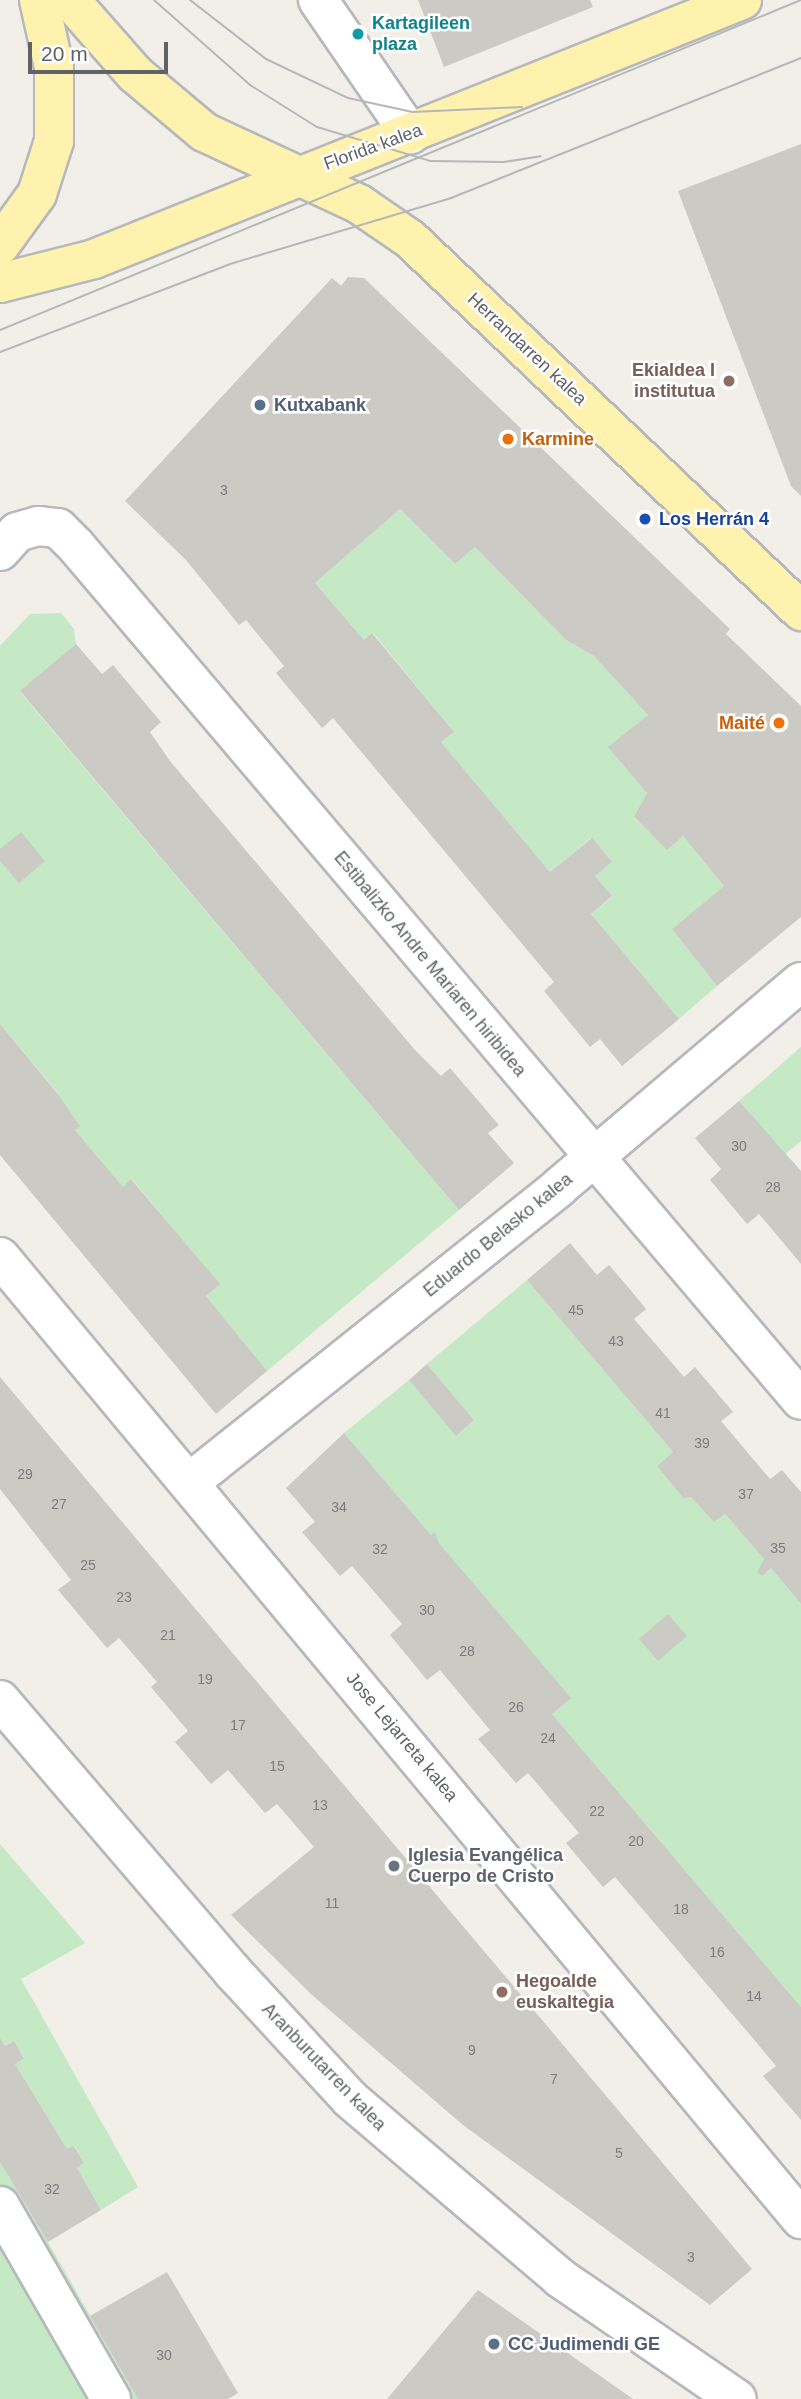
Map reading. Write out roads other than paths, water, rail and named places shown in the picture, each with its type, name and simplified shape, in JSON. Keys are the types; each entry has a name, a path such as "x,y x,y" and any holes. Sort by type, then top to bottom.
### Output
{"main road":[{"path":"0,246 31,206 54,141 54,67 39,0"},
{"name":"Herrandarren kalea","path":"70,0 135,74 204,132 293,176 359,204 415,244 801,611"},
{"name":"Florida kalea","path":"0,283 94,259 293,176 410,134 742,0"}],"street":[{"path":"318,0 410,134"},
{"name":"Estibalizko Andre Mariaren hiribidea","path":"0,551 17,532 38,526 58,528 801,1400"},
{"name":"Eduardo Belasko kalea","path":"190,1482 594,1158 801,982"},
{"name":"Jose Lejarreta kalea","path":"0,1257 801,2219"},
{"name":"Aranburutarren kalea","path":"0,1700 232,1971 350,2099 560,2278 737,2399"},
{"path":"0,2206 111,2399"}],"tram line":[{"path":"154,0 250,85 317,127 430,161 504,162 541,156"},
{"path":"190,0 266,59 348,98 413,112 522,107"},
{"path":"0,330 801,0"},
{"path":"0,352 230,264 451,198 801,58"}],"place":[{"name":"Kartagileen plaza","path":"358,34"},
{"name":"Ekialdea I institutua","path":"729,381"},
{"name":"Kutxabank","path":"260,405"},
{"name":"Karmine","path":"508,439"},
{"name":"Los Herrán 4","path":"645,519"},
{"name":"Maité","path":"779,723"},
{"name":"Iglesia Evangélica Cuerpo de Cristo","path":"394,1866"},
{"name":"Hegoalde euskaltegia","path":"502,1992"},
{"name":"CC Judimendi GE","path":"494,2344"}]}
